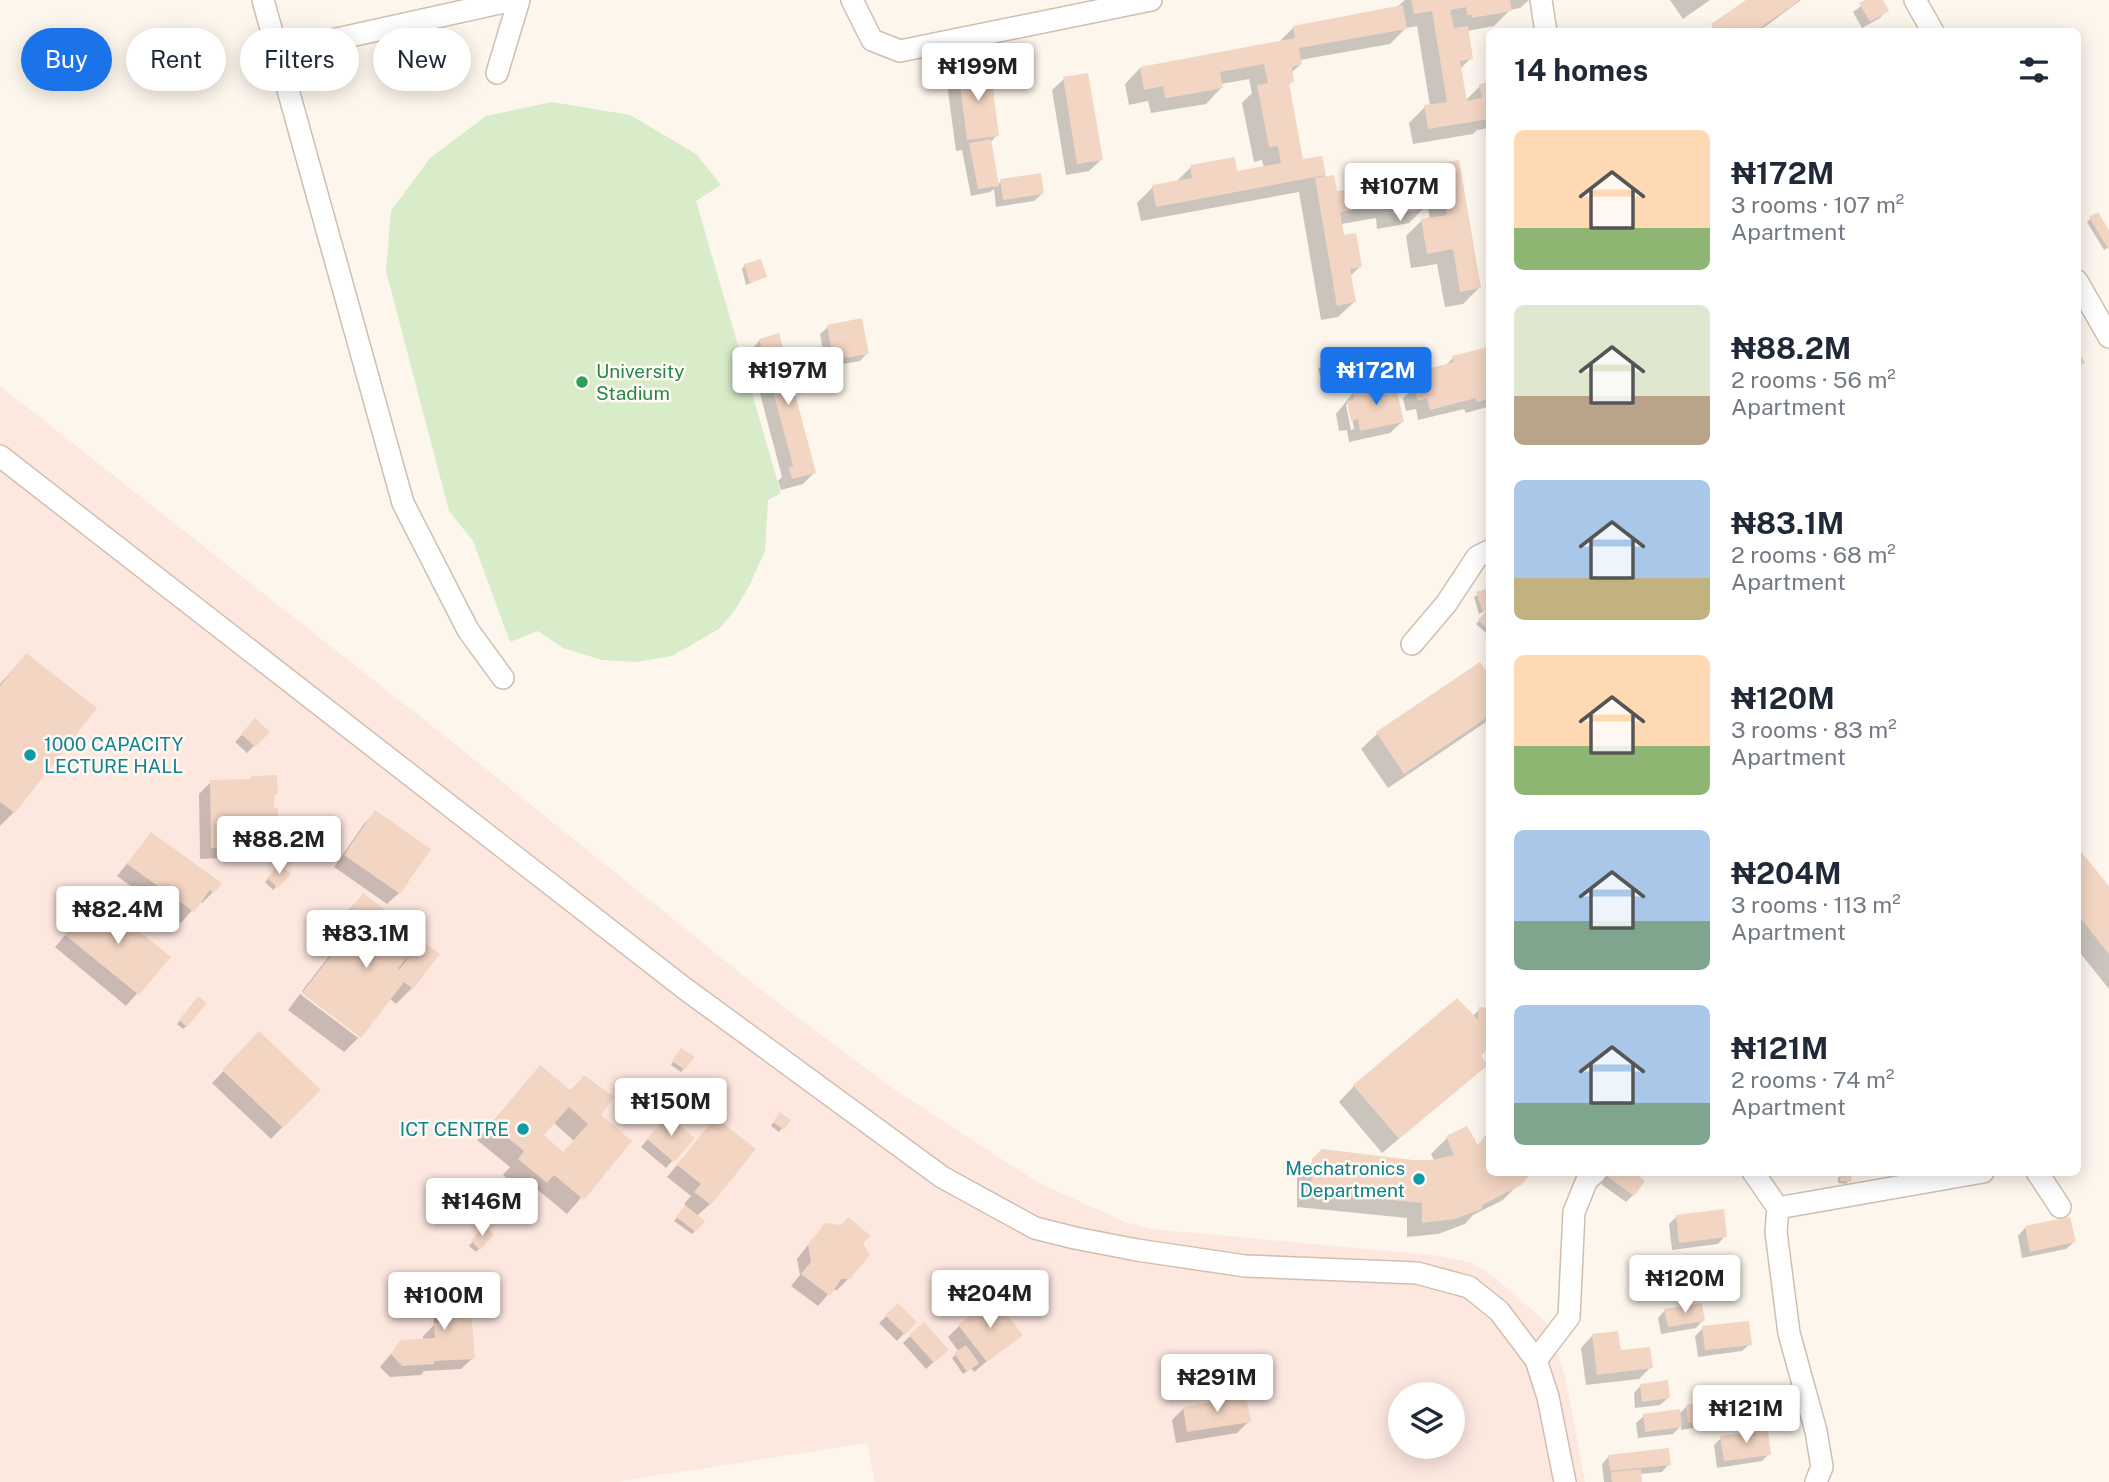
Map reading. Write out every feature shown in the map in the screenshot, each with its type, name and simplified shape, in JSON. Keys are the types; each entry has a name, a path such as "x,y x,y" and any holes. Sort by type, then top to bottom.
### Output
{"street":[{"path":"263,0 271,28"},
{"path":"359,34 513,0"},
{"path":"497,74 519,0"},
{"path":"852,0 872,40 900,51 1151,0"},
{"path":"1541,0 1545,28"},
{"path":"1914,0 1931,28"},
{"path":"289,91 403,503 468,630 503,678"},
{"path":"2081,288 2109,337"},
{"path":"0,456 684,988 942,1177 1035,1228 1137,1251 1245,1266 1417,1273 1469,1287 1499,1311 1536,1360 1548,1397 1565,1482"},
{"path":"1412,644 1446,604 1477,557 1486,552"},
{"path":"1536,1360 1569,1317 1574,1212 1587,1180 1592,1176"},
{"path":"1756,1176 1778,1208 1776,1232 1789,1333 1816,1431 1822,1467 1816,1482"},
{"path":"1778,1208 1960,1176"},
{"path":"2039,1176 2060,1207"}],"shaded area":[{"path":"0,386 456,745 774,1000 895,1090 1039,1183 1125,1222 1152,1229 1433,1255 1472,1263 1493,1276 1548,1324 1566,1380 1585,1482 875,1482 867,1443 615,1482 0,1482"}],"green space":[{"name":"University Stadium","path":"552,102 630,115 696,154 721,185 696,201 781,493 768,500 765,551 735,610 719,629 672,656 635,662 602,660 563,648 538,631 510,642 473,541 449,511 386,271 391,211 430,158 486,116"}],"building":[{"path":"1411,0 1510,0 1512,11 1472,18 1472,15 1467,15 1466,7 1450,10 1454,28 1468,26 1473,59 1460,61 1467,101 1482,98 1479,84 1486,83 1486,119 1428,129 1424,105 1447,102 1432,11 1414,14"},
{"path":"1746,0 1800,0 1760,28 1714,28 1711,24"},
{"path":"1865,0 1883,0 1889,11 1870,22 1859,3"},
{"path":"1403,5 1407,29 1299,48 1302,64 1292,67 1294,82 1289,83 1303,159 1322,156 1326,175 1156,207 1152,185 1192,178 1190,165 1235,157 1237,171 1281,163 1278,146 1269,147 1257,85 1268,83 1264,64 1220,72 1223,88 1168,98 1165,98 1163,86 1144,90 1140,67 1295,38 1293,26"},
{"path":"990,66 999,136 967,140 958,70"},
{"path":"1088,73 1103,160 1077,164 1063,77"},
{"path":"991,139 999,186 978,189 969,143"},
{"path":"1459,160 1481,288 1460,292 1453,249 1427,254 1421,219 1447,215 1443,193 1425,196 1427,208 1393,214 1391,203 1340,212 1344,235 1356,233 1362,267 1350,269 1356,302 1337,306 1315,178 1334,175 1337,191 1440,174 1438,164"},
{"path":"1041,173 1044,194 1003,200 1000,179"},
{"path":"2098,212 2109,230 2109,250 2089,217"},
{"path":"761,259 767,277 750,283 744,264"},
{"path":"862,318 869,354 833,360 827,325"},
{"path":"779,333 816,473 792,479 789,468 793,466 759,339"},
{"path":"1486,348 1486,400 1477,402 1476,398 1430,410 1427,398 1418,401 1413,385 1423,383 1420,371 1454,362 1452,356"},
{"path":"1360,351 1365,370 1330,379 1325,360"},
{"path":"1395,383 1404,422 1360,431 1358,419 1351,421 1347,401 1354,399 1352,391"},
{"path":"1486,589 1486,610 1483,612 1476,592"},
{"path":"1486,611 1486,627 1478,620"},
{"name":"1000 CAPACITY LECTURE HALL","path":"26,653 97,708 15,813 0,802 0,686"},
{"path":"1480,662 1486,671 1486,718 1404,774 1376,732"},
{"path":"255,718 270,732 255,747 241,734"},
{"path":"277,775 278,794 274,794 274,808 278,808 279,842 211,848 210,780"},
{"path":"375,810 431,849 400,894 344,855"},
{"path":"151,832 222,883 214,893 210,890 194,912 127,864"},
{"path":"2081,852 2109,886 2109,954 2081,919"},
{"path":"279,864 291,874 278,888 267,878"},
{"path":"363,893 384,909 375,921 387,930 373,949 384,957 398,938 413,949 399,970 422,941 440,954 413,989 404,982 361,1038 302,993 347,935 337,927"},
{"path":"97,897 171,957 139,995 65,935"},
{"path":"198,996 207,1003 187,1027 179,1020"},
{"path":"1457,998 1484,1026 1478,1019 1479,1007 1486,1008 1486,1051 1481,1056 1486,1067 1399,1139 1353,1085"},
{"path":"259,1031 321,1090 283,1128 222,1070"},
{"path":"681,1048 695,1057 685,1070 672,1061"},
{"name":"ICT CENTRE","path":"540,1065 571,1091 584,1075 614,1097 601,1115 632,1141 584,1200 554,1175 547,1183 518,1159 524,1151 491,1124","holes":["569,1107 588,1124 563,1152 544,1135"]},
{"path":"780,1112 791,1120 784,1130 773,1122"},
{"path":"667,1115 695,1138 674,1162 647,1139"},
{"path":"715,1117 756,1149 711,1205 694,1192 701,1184 677,1165"},
{"name":"Mechatronics Department","path":"1467,1126 1478,1145 1486,1136 1486,1176 1529,1176 1521,1185 1482,1205 1482,1209 1455,1219 1422,1223 1422,1203 1311,1192 1312,1159 1322,1149 1433,1160 1454,1155 1446,1136"},
{"path":"1607,1176 1638,1176 1645,1181 1634,1196"},
{"path":"1841,1176 1852,1176 1851,1182 1840,1181"},
{"path":"685,1205 705,1221 696,1232 676,1217"},
{"path":"1724,1209 1727,1237 1679,1243 1676,1215"},
{"path":"848,1217 871,1236 863,1243 870,1255 850,1279 841,1279 830,1296 801,1274 811,1262 808,1245 825,1223 841,1225"},
{"path":"2070,1217 2076,1242 2030,1252 2025,1226"},
{"path":"484,1226 494,1235 480,1250 471,1241"},
{"path":"1695,1262 1697,1287 1666,1290 1663,1265"},
{"path":"455,1273 469,1286 475,1359 402,1366 391,1354 400,1340 435,1338 434,1323 445,1322 444,1287"},
{"path":"994,1298 1023,1335 987,1362 958,1325"},
{"path":"898,1303 917,1322 905,1335 885,1315"},
{"path":"1702,1303 1705,1321 1668,1327 1664,1309"},
{"path":"1749,1321 1752,1345 1705,1350 1702,1326"},
{"path":"924,1322 949,1350 934,1363 909,1335"},
{"path":"1618,1331 1621,1350 1650,1347 1653,1368 1597,1375 1592,1334"},
{"path":"966,1345 979,1363 967,1372 954,1353"},
{"path":"1668,1380 1670,1398 1642,1402 1640,1384"},
{"path":"1246,1396 1251,1422 1187,1432 1183,1407"},
{"path":"1723,1399 1726,1417 1688,1423 1686,1405"},
{"path":"1680,1409 1682,1427 1645,1432 1643,1414"},
{"path":"1768,1430 1771,1455 1724,1461 1720,1436"},
{"path":"1669,1448 1671,1465 1610,1471 1608,1455"},
{"path":"1641,1469 1642,1482 1612,1482 1611,1472"}],"place":[{"name":"University Stadium","path":"582,382"},
{"name":"1000 CAPACITY LECTURE HALL","path":"30,755"},
{"name":"ICT CENTRE","path":"523,1129"},
{"name":"Mechatronics Department","path":"1419,1179"}]}
